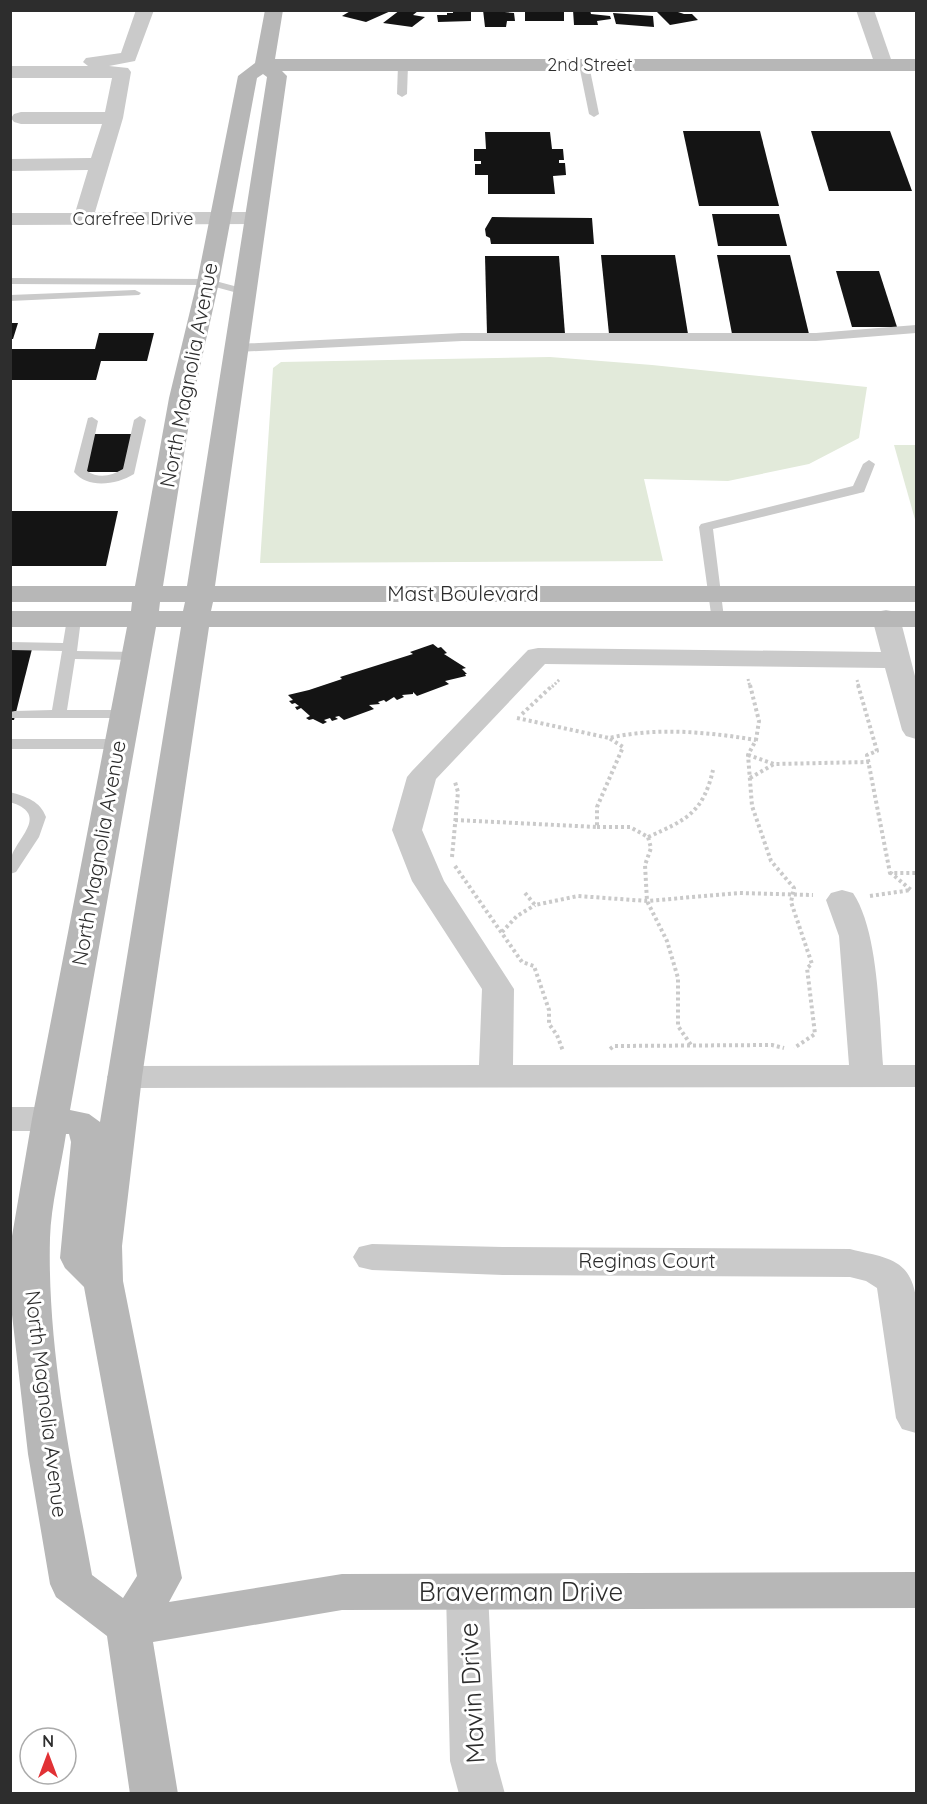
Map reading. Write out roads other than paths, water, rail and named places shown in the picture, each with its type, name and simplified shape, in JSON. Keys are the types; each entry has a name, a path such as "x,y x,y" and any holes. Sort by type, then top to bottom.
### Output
{"main road":[{"name":"North Magnolia Avenue","path":"264,65 277,76 198,606 124,1077 103,1246 103,1281 160,1578 128,1627 72,1584 49,1454 31,1306 30,1119 122,729 146,606 181,398 207,287 248,76 264,65 274,10"},
{"name":"2nd Street","path":"264,65 916,65"},
{"name":"Mast Boulevard","path":"10,594 146,606 716,607 916,618"},
{"name":"Mast Boulevard","path":"716,607 916,594"},
{"name":"Mast Boulevard","path":"10,619 74,619 146,606"},
{"path":"30,1119 76,1123 85,1127 89,1142 79,1258 103,1281"},
{"name":"Braverman Drive","path":"128,1627 342,1593 916,1590"},
{"path":"128,1627 154,1794"}],"street":[{"path":"10,62 109,62 129,57 132,54 145,10"},
{"path":"865,10 884,65"},
{"path":"10,72 122,72 113,118 83,219"},
{"path":"21,118 113,118"},
{"path":"10,165 99,164"},
{"name":"Carefree Drive","path":"10,219 256,218"},
{"path":"886,618 916,730"},
{"path":"496,1078 498,989 428,881 407,830 422,777 538,656 897,660"},
{"path":"843,900 855,936 867,1076"},
{"path":"124,1077 916,1076"},
{"name":"Reginas Court","path":"372,1257 503,1261 850,1263 905,1278"},
{"path":"905,1278 916,1418"},
{"name":"Mavin Drive","path":"467,1592 473,1761 482,1794"}],"lane":[{"path":"402,94 403,65"},
{"path":"584,65 594,114"},
{"path":"10,281 207,287 245,292"},
{"path":"10,298 207,287"},
{"path":"237,348 462,337 816,337 916,329"},
{"path":"92,420 80,472 87,477 108,479 116,478 129,471 140,420"},
{"path":"716,607 706,527 859,489 869,464"},
{"path":"59,714 74,619"},
{"path":"10,646 136,656"},
{"path":"15,715 59,714 122,729"},
{"path":"10,744 122,729"},
{"path":"10,798 26,801 37,809 39,815 33,835 10,869"}]}
